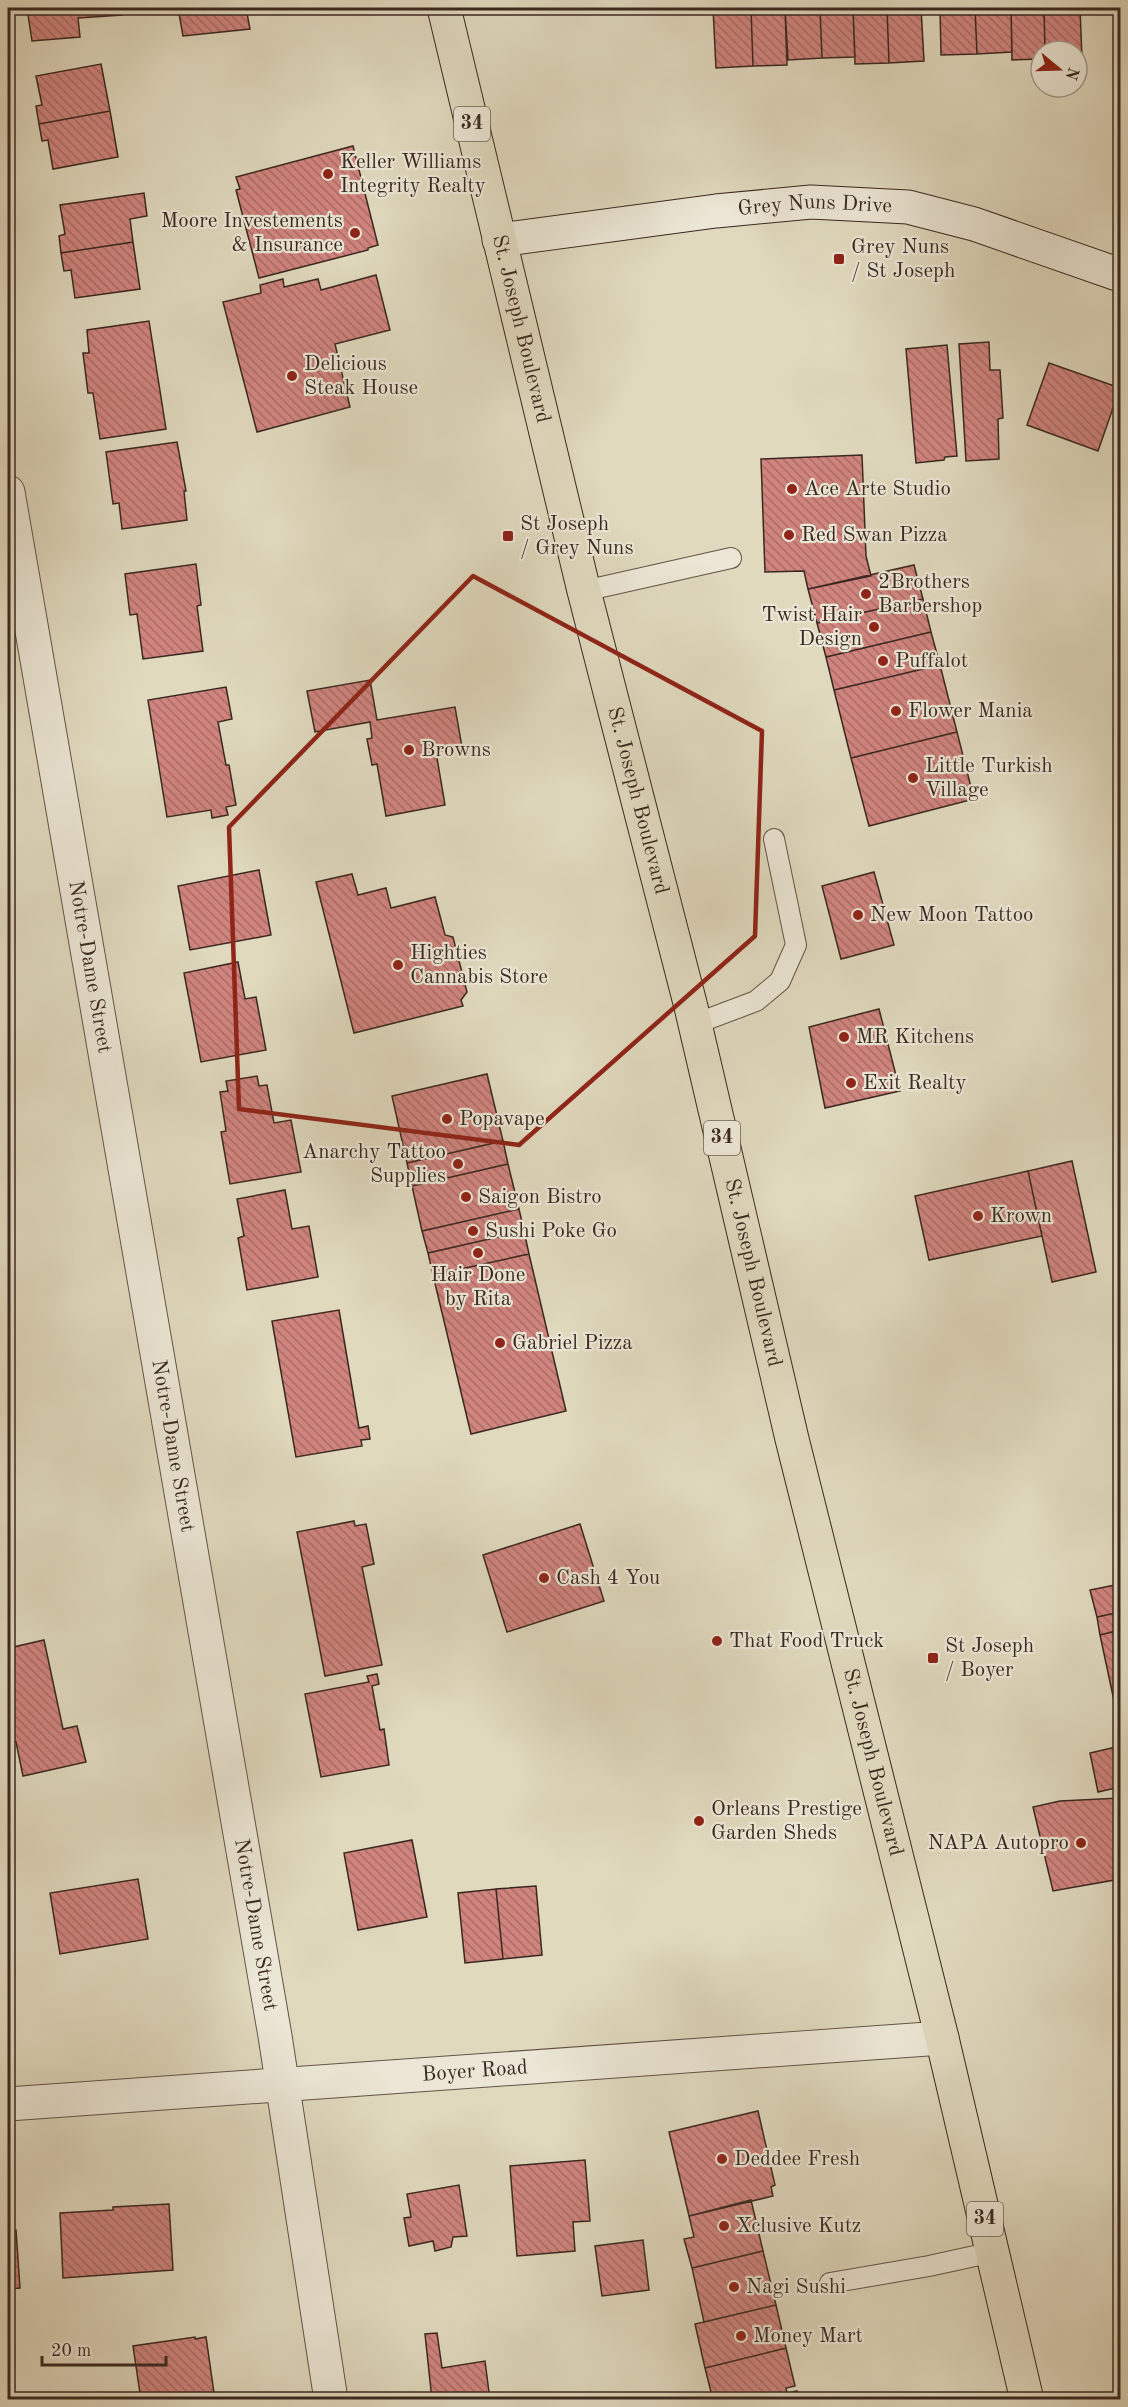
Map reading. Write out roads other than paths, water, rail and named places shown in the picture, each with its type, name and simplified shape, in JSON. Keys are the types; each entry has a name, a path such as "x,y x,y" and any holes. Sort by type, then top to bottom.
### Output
{"main road":[{"name":"St. Joseph Boulevard","path":"444,8 584,591 695,1024 794,1448 942,2038 1028,2400"}],"street":[{"name":"Grey Nuns Drive","path":"499,240 716,211 811,202 908,207 974,224 1120,274"},
{"name":"Notre-Dame Street","path":"8,492 282,2084 331,2400"},
{"name":"Boyer Road","path":"8,2104 942,2038"}],"lane":[{"path":"584,591 731,558"},
{"path":"695,1024 756,1001 780,981 796,945 774,839"},
{"path":"830,2283 993,2252"}],"place":[{"name":"Keller Williams Integrity Realty","path":"328,174"},
{"name":"Moore Investements & Insurance","path":"355,233"},
{"name":"Grey Nuns / St Joseph","path":"839,259"},
{"name":"Delicious Steak House","path":"292,376"},
{"name":"Ace Arte Studio","path":"792,489"},
{"name":"Red Swan Pizza","path":"789,535"},
{"name":"St Joseph / Grey Nuns","path":"508,536"},
{"name":"2Brothers Barbershop","path":"866,594"},
{"name":"Twist Hair Design","path":"874,627"},
{"name":"Puffalot","path":"883,661"},
{"name":"Flower Mania","path":"896,711"},
{"name":"Browns","path":"409,750"},
{"name":"Little Turkish Village","path":"913,778"},
{"name":"New Moon Tattoo","path":"858,915"},
{"name":"Highties Cannabis Store","path":"398,965"},
{"name":"MR Kitchens","path":"844,1037"},
{"name":"Exit Realty","path":"851,1083"},
{"name":"Popavape","path":"447,1119"},
{"name":"Anarchy Tattoo Supplies","path":"458,1164"},
{"name":"Saigon Bistro","path":"466,1197"},
{"name":"Krown","path":"978,1216"},
{"name":"Sushi Poke Go","path":"473,1231"},
{"name":"Hair Done by Rita","path":"478,1253"},
{"name":"Gabriel Pizza","path":"500,1343"},
{"name":"Cash 4 You","path":"544,1578"},
{"name":"That Food Truck","path":"717,1641"},
{"name":"St Joseph / Boyer","path":"933,1658"},
{"name":"Orleans Prestige Garden Sheds","path":"699,1821"},
{"name":"NAPA Autopro","path":"1081,1843"},
{"name":"Deddee Fresh","path":"722,2159"},
{"name":"Xclusive Kutz","path":"724,2226"},
{"name":"Nagi Sushi","path":"734,2287"},
{"name":"Money Mart","path":"741,2336"}]}
